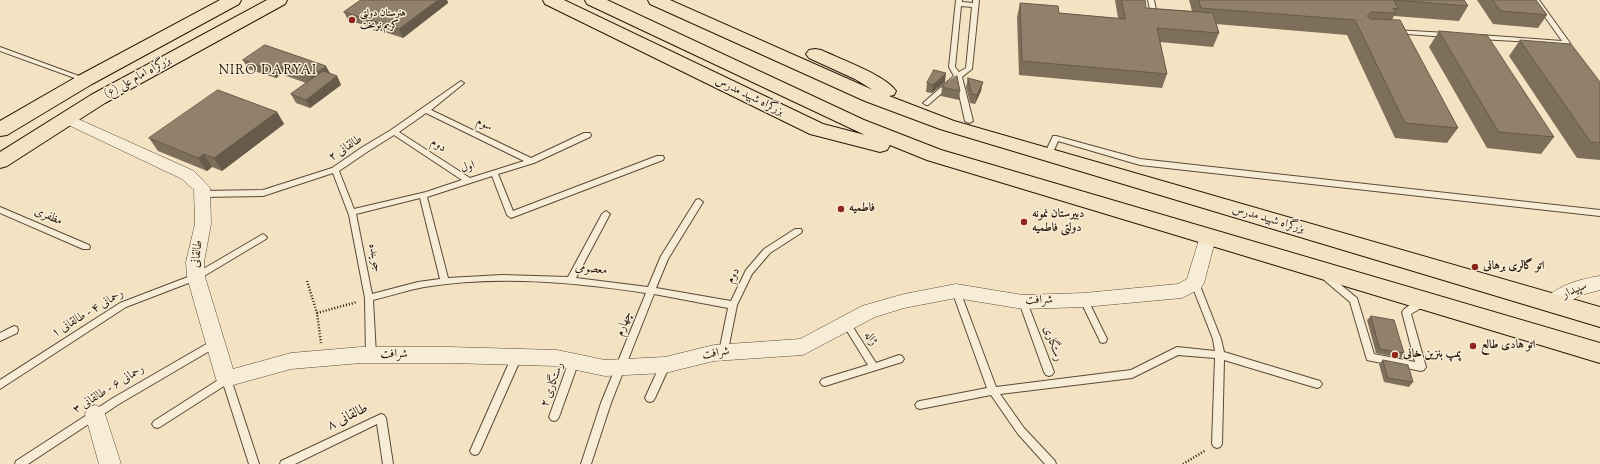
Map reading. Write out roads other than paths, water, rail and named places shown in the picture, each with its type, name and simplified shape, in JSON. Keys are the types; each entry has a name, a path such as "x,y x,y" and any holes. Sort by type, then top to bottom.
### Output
{"highway":[{"name":"بزرگراه امام علی (ع)","path":"0,130 85,80 233,0"},
{"name":"بزرگراه امام علی (ع)","path":"0,162 98,99 279,0"},
{"name":"بزرگراه شهید مدرس","path":"551,0 817,130 958,163"},
{"name":"بزرگراه شهید مدرس","path":"594,0 888,138 958,163 1600,353"},
{"name":"بزرگراه شهید مدرس","path":"656,0 862,84"},
{"name":"بزرگراه شهید مدرس","path":"692,0 936,122 1600,317"},
{"path":"862,84 926,103 1048,155"}],"street":[{"path":"68,119 188,175 202,188 202,194"},
{"name":"طالقانی","path":"202,194 203,224 195,262 196,277 226,379"},
{"path":"1195,283 1207,237"},
{"name":"شرافت","path":"226,379 290,361 371,355 517,356 557,358 605,368 665,365 714,353 803,347 869,311 904,301 956,291 1023,302 1084,300 1182,291 1195,283"},
{"name":"سپیدار","path":"1552,303 1571,291 1589,284 1600,283"},
{"path":"95,414 110,464"}],"lane":[{"path":"1151,0 1154,15"},
{"path":"1473,37 1567,43 1536,0"},
{"path":"926,103 958,76 969,69 976,2 959,2 952,67 958,76 969,121"},
{"path":"1386,32 1457,36"},
{"path":"0,49 85,80"},
{"name":"طالقانی ۲","path":"202,194 263,193 334,170 394,132 461,83"},
{"name":"سوم","path":"426,110 531,161"},
{"name":"دوم","path":"394,132 470,181"},
{"name":"اول","path":"352,212 423,195 470,181 531,161 587,135"},
{"path":"1048,155 1056,138 1140,162 1600,213"},
{"path":"494,173 511,215 660,158"},
{"name":"جوینده","path":"334,170 352,212 369,298 371,355"},
{"path":"423,195 445,282"},
{"name":"چهارم","path":"586,464 606,403 664,258 699,202"},
{"name":"مظفری","path":"0,210 86,246"},
{"path":"571,280 606,214"},
{"name":"دوم","path":"724,352 733,305 749,272 767,251 798,231"},
{"path":"196,277 263,237"},
{"path":"1309,267 1332,281 1354,300 1370,357 1421,367 1406,312 1420,305 1434,304"},
{"name":"رحمانی ۴ - طالقانی ۱","path":"0,385 123,305 196,277"},
{"name":"معصومی","path":"369,298 424,285 466,279 518,277 571,280 652,290 733,305"},
{"path":"1195,283 1217,339 1220,356 1217,444"},
{"path":"956,291 994,391 1021,431 1051,464"},
{"path":"1084,300 1103,339"},
{"name":"رستگاری","path":"1023,302 1049,372"},
{"name":"ژاله","path":"846,323 874,367"},
{"path":"0,337 14,330"},
{"name":"رحمانی ۶ - طالقانی ۳","path":"20,464 95,414 216,342"},
{"path":"920,405 994,391 1132,374 1177,351 1220,356 1317,384"},
{"path":"475,452 517,356"},
{"path":"825,382 899,359"},
{"name":"رستگاری ۲","path":"554,417 574,361"},
{"path":"650,398 665,365"},
{"path":"157,424 226,379"},
{"name":"طالقانی","path":"226,379 254,464"},
{"name":"طالقانی ۸","path":"285,464 381,418 388,464"}],"place":[{"name":"هنرستان دولتی کریم نوبخت","path":"352,20"},
{"name":"فاطمیه","path":"841,209"},
{"name":"دبیرستان نمونه دولتی فاطمیه","path":"1024,222"},
{"name":"اتو گالری برهانی","path":"1475,267"},
{"name":"اتو هادی طالع","path":"1473,346"},
{"name":"پمپ بنزین خانی","path":"1395,355"}],"district":[{"name":"NIRO DARYAI","path":"268,72"}]}
